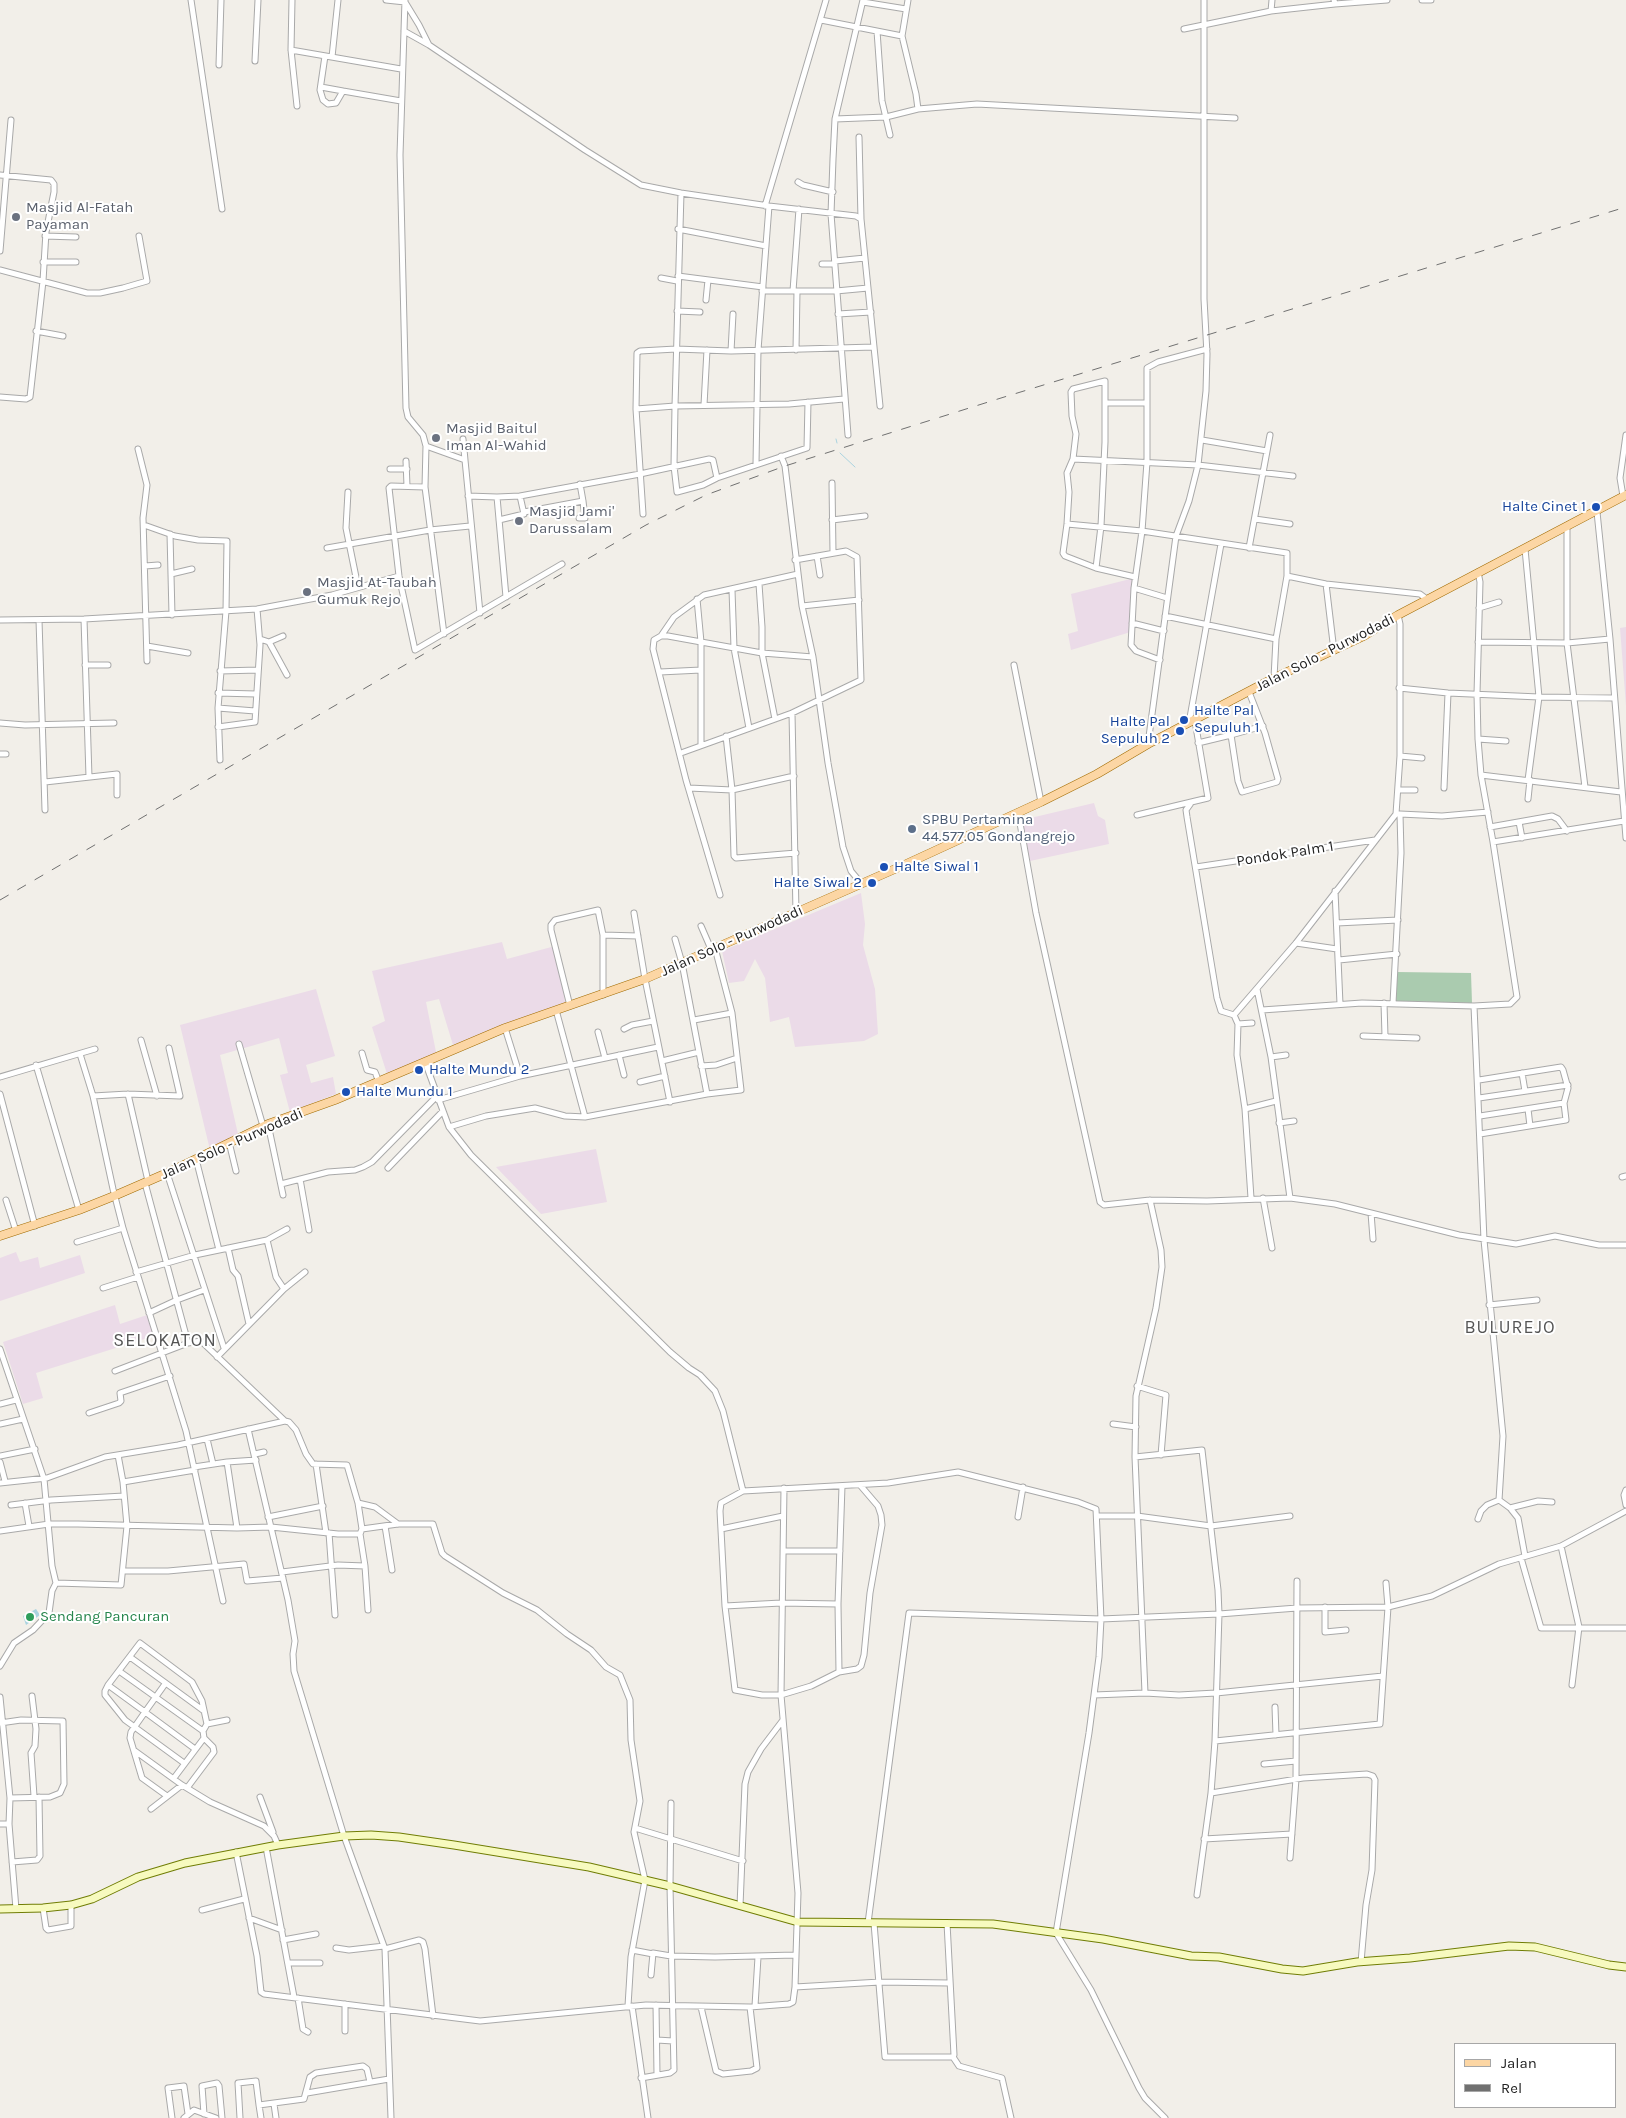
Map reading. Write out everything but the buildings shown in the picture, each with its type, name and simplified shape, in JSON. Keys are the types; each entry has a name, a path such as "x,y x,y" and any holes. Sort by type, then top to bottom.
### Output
{"main road":[{"name":"Jalan Solo - Purwodadi","path":"0,1235 35,1226 114,1196 168,1173 266,1125 335,1100 505,1028 645,979 1042,802 1274,678 1364,636 1398,615 1478,572 1625,496"}],"street":[{"path":"191,0 222,209"},
{"path":"219,65 221,0"},
{"path":"255,61 258,0"},
{"path":"292,0 291,50 297,106"},
{"path":"332,57 338,0"},
{"path":"386,0 405,1"},
{"path":"756,464 758,350 767,206 826,0"},
{"path":"908,0 902,36 918,110"},
{"path":"1148,744 1176,536 1198,465 1202,440 1207,349 1204,289 1204,0"},
{"path":"1271,11 1272,0"},
{"path":"1184,29 1271,11 1334,2 1388,0"},
{"path":"1422,0 1431,0"},
{"path":"405,1 401,101 406,408 408,417 423,435 426,446 426,490 444,634"},
{"path":"405,1 428,45"},
{"path":"848,436 831,214 835,119 863,1 906,9"},
{"path":"821,20 902,36"},
{"path":"404,31 585,150 648,188 767,206 856,216 861,219"},
{"path":"877,31 882,101 890,135"},
{"path":"291,50 401,69"},
{"path":"325,56 321,95 328,104 336,103 343,91"},
{"path":"321,87 401,101"},
{"path":"835,119 886,117 918,110 977,104 1205,118 1235,118"},
{"path":"0,251 8,176 11,120"},
{"path":"858,136 861,219 880,406"},
{"path":"0,175 51,180 53,181 54,192 45,236 30,397 26,400 0,397"},
{"path":"798,182 803,185 833,192"},
{"path":"681,193 678,229 674,466 678,492 807,448 808,402"},
{"path":"796,350 795,290 799,209"},
{"path":"678,229 766,246"},
{"path":"45,236 76,237"},
{"path":"0,270 72,290 100,293 145,282 147,281 139,236"},
{"path":"822,264 865,258"},
{"path":"43,262 76,262"},
{"path":"661,278 708,280 763,289 836,291 868,288"},
{"path":"706,300 708,280"},
{"path":"677,311 700,312"},
{"path":"838,314 871,312"},
{"path":"731,351 733,314"},
{"path":"36,330 63,336"},
{"path":"643,514 636,409 637,353 640,351 676,349 731,351 874,347"},
{"path":"1160,660 1132,648 1134,588 1142,531 1147,462 1148,366 1207,349"},
{"path":"704,405 707,350"},
{"path":"1096,568 1101,526 1105,381 1071,390 1072,416 1076,434 1073,459 1066,473 1069,492 1063,555 1096,568 1135,577"},
{"path":"636,409 844,399"},
{"path":"1105,403 1147,403"},
{"path":"1249,548 1270,435"},
{"path":"1625,496 1620,478 1626,435"},
{"path":"463,439 480,613"},
{"path":"1202,440 1267,451"},
{"path":"426,446 465,460"},
{"path":"138,449 147,485 144,525 147,661"},
{"path":"781,456 785,466 802,606 813,657 818,701 845,856 851,871 861,883"},
{"path":"468,496 520,496 711,459 717,478"},
{"path":"1073,459 1198,465 1294,476"},
{"path":"406,461 407,486"},
{"path":"390,469 406,469"},
{"path":"832,483 833,553"},
{"path":"579,518 584,518 580,484"},
{"path":"426,490 407,486 390,487 398,576 414,649 416,650 444,634 562,564"},
{"path":"348,492 346,525 348,544 358,587"},
{"path":"520,496 524,512"},
{"path":"497,497 506,597"},
{"path":"499,520 523,515 524,512 583,501"},
{"path":"1597,512 1610,640 1626,838"},
{"path":"832,520 865,516"},
{"path":"1254,519 1290,524"},
{"path":"1067,524 1142,531 1287,554 1287,576 1276,639 1274,678"},
{"path":"144,525 170,534 198,540 227,541 226,611 218,693 220,760"},
{"path":"327,548 430,530 470,526"},
{"path":"1566,527 1568,643 1585,787"},
{"path":"170,534 172,614"},
{"path":"1137,815 1206,799 1209,795 1192,722 1206,624 1221,544"},
{"path":"1525,549 1540,697 1528,800"},
{"path":"681,753 701,744 775,719 861,680 857,557 849,551 795,560"},
{"path":"818,556 820,575"},
{"path":"145,566 158,565"},
{"path":"171,574 192,569"},
{"path":"1262,1010 1340,1004 1384,1003 1474,1006 1510,1004 1517,997 1481,775 1477,694 1480,582 1478,572"},
{"path":"720,895 689,788 653,644 654,640 662,636 674,618 697,599 710,592 732,590 798,574"},
{"path":"0,620 84,619 256,609 332,595 398,576"},
{"path":"1287,576 1326,584 1420,594 1428,600"},
{"path":"759,584 762,653 775,719"},
{"path":"1326,584 1334,651"},
{"path":"1134,588 1167,598"},
{"path":"732,590 734,648 749,728"},
{"path":"697,599 701,642 701,744"},
{"path":"802,606 859,600"},
{"path":"1479,608 1500,602"},
{"path":"218,727 254,722 260,639 256,609"},
{"path":"1394,1003 1401,853 1398,814 1400,624 1398,615"},
{"path":"1165,616 1276,639"},
{"path":"84,619 89,777"},
{"path":"39,620 46,810"},
{"path":"1132,623 1164,631"},
{"path":"260,639 270,642 282,636"},
{"path":"662,636 762,653 813,657"},
{"path":"1478,642 1568,643 1610,640"},
{"path":"270,642 287,675"},
{"path":"147,646 188,653"},
{"path":"85,665 108,665"},
{"path":"1014,665 1042,802"},
{"path":"220,671 258,670"},
{"path":"660,672 701,670"},
{"path":"1399,688 1448,693 1614,698"},
{"path":"1231,735 1241,791 1245,792 1276,782 1278,779 1263,726 1249,692"},
{"path":"218,693 256,694"},
{"path":"1444,788 1448,693"},
{"path":"218,708 256,711"},
{"path":"792,712 796,913"},
{"path":"0,723 25,725 114,724"},
{"path":"1198,743 1263,726"},
{"path":"726,736 732,790 734,858 796,854"},
{"path":"1478,739 1506,741"},
{"path":"1400,756 1422,758"},
{"path":"44,782 117,774 117,795"},
{"path":"1481,775 1621,792"},
{"path":"689,788 732,790 794,776"},
{"path":"1399,790 1415,790"},
{"path":"1190,803 1186,810 1219,1009 1234,1015 1238,1024 1237,1055 1245,1109 1251,1198"},
{"path":"1018,812 1036,913 1100,1202 1104,1205 1150,1200 1207,1201 1290,1198 1335,1204 1484,1240 1516,1244 1555,1236 1600,1245 1626,1245"},
{"path":"1398,814 1442,816 1488,812"},
{"path":"1234,1015 1296,943 1375,840 1398,814"},
{"path":"1490,827 1555,817 1566,831"},
{"path":"1493,842 1624,821"},
{"path":"1519,822 1522,838"},
{"name":"Pondok Palm 1","path":"1196,867 1375,840"},
{"path":"1335,891 1340,1004"},
{"path":"570,1006 551,925 555,920 597,909 600,914 603,935 602,995"},
{"path":"634,914 670,1102"},
{"path":"1336,923 1398,920"},
{"path":"449,1127 486,1116 535,1108 565,1116 585,1117 707,1094 741,1090 732,1013 713,949 701,926"},
{"path":"603,935 638,936"},
{"path":"675,939 694,1020 707,1094"},
{"path":"1296,943 1337,950"},
{"path":"1339,960 1397,954"},
{"path":"1257,990 1271,1056 1290,1198"},
{"path":"1384,1003 1385,1036"},
{"path":"1474,1006 1474,1046 1480,1116 1484,1240 1502,1436 1499,1500"},
{"path":"556,1010 585,1117"},
{"path":"694,1020 732,1013"},
{"path":"624,1029 632,1025 653,1021"},
{"path":"1238,1024 1252,1023"},
{"path":"505,1028 520,1076"},
{"path":"598,1032 605,1058"},
{"path":"1363,1036 1417,1038"},
{"path":"141,1040 157,1096"},
{"path":"239,1044 266,1125 284,1195"},
{"path":"281,1184 328,1172 355,1170 368,1164 438,1098 570,1064 658,1047"},
{"path":"93,1096 128,1094 180,1096 168,1048"},
{"path":"0,1077 95,1049"},
{"path":"662,1061 699,1052"},
{"path":"362,1053 367,1070 375,1072 379,1082"},
{"path":"80,1054 93,1096 114,1196 170,1376 188,1443 223,1601"},
{"path":"619,1055 624,1075"},
{"path":"1271,1056 1286,1055"},
{"path":"701,1066 716,1065 737,1058"},
{"path":"425,1062 449,1127 471,1155 670,1352 700,1375 715,1391 724,1411 743,1491"},
{"path":"36,1065 79,1210"},
{"path":"1478,1080 1560,1067 1563,1069 1568,1085 1564,1103 1566,1120 1480,1134"},
{"path":"1522,1073 1525,1091"},
{"path":"640,1082 664,1076"},
{"path":"1479,1098 1568,1085"},
{"path":"0,1094 35,1226"},
{"path":"128,1094 146,1182 188,1342"},
{"path":"1245,1109 1276,1102"},
{"path":"1480,1116 1564,1103"},
{"path":"1528,1109 1530,1126"},
{"path":"388,1168 443,1111"},
{"path":"1279,1123 1294,1121"},
{"path":"229,1142 236,1171"},
{"path":"196,1159 219,1250"},
{"path":"168,1173 224,1348"},
{"path":"300,1179 309,1230"},
{"path":"1263,1198 1272,1248"},
{"path":"6,1200 16,1231"},
{"path":"1145,1693 1135,1457 1136,1386 1148,1343 1161,1276 1161,1250 1150,1200"},
{"path":"1371,1213 1373,1239"},
{"path":"77,1242 123,1228"},
{"path":"103,1288 167,1262 267,1240 287,1229"},
{"path":"267,1240 276,1277 284,1289"},
{"path":"228,1248 232,1270 238,1276 249,1324"},
{"path":"217,1357 284,1289 305,1272"},
{"path":"149,1313 176,1300 204,1290"},
{"path":"1489,1304 1537,1300"},
{"path":"115,1371 162,1354 188,1342 201,1340 285,1421 289,1422 296,1430 306,1454 313,1464 347,1464 358,1503 368,1610"},
{"path":"0,1350 44,1479 52,1566 56,1583 52,1590 49,1613 33,1630 14,1644 0,1666"},
{"path":"89,1413 119,1403 121,1401 120,1393 170,1376"},
{"path":"1136,1386 1166,1395 1161,1455"},
{"path":"0,1404 16,1400"},
{"path":"0,1424 23,1419"},
{"path":"0,1462 3,1482 44,1479 87,1462 188,1443 285,1421"},
{"path":"1113,1424 1136,1427"},
{"path":"248,1429 283,1575 295,1641 293,1654 294,1671 344,1836 384,1947 391,2118"},
{"path":"207,1439 213,1464"},
{"path":"0,1456 35,1449"},
{"path":"1135,1457 1202,1450 1219,1614 1215,1741 1211,1792 1197,1895"},
{"path":"123,1482 256,1457 264,1452"},
{"path":"56,1583 119,1586 122,1582 127,1526 123,1482 118,1455"},
{"path":"227,1462 237,1528"},
{"path":"316,1464 328,1533 335,1615"},
{"path":"860,1485 878,1506 882,1525 868,1606 863,1661 857,1669 839,1672 811,1686 781,1695 762,1695 735,1690 725,1606 721,1503 743,1491 898,1482 958,1472 1094,1507 1097,1516 1100,1619 1094,1694 1056,1933 1091,1990 1139,2088 1165,2118"},
{"path":"839,1672 838,1604 842,1486"},
{"path":"236,1852 262,1993 480,2021 630,2006 752,2006 790,2004 793,2002 795,1987 798,1886 781,1695 784,1488"},
{"path":"1018,1517 1023,1488"},
{"path":"1626,1490 1624,1495 1626,1505"},
{"path":"11,1506 46,1500 124,1496"},
{"path":"1499,1500 1510,1508 1518,1518 1523,1557 1541,1628 1626,1628"},
{"path":"1478,1520 1481,1511 1486,1505 1499,1500"},
{"path":"1510,1508 1538,1500 1552,1502"},
{"path":"25,1503 29,1526"},
{"path":"358,1503 374,1507 398,1524"},
{"path":"268,1517 323,1506"},
{"path":"953,2057 886,2057 880,2007 880,1982 871,1923 909,1613 1100,1619 1219,1614 1297,1608 1388,1607 1432,1596 1488,1568 1561,1546 1626,1511"},
{"path":"721,1529 783,1516"},
{"path":"1097,1516 1137,1516 1211,1526 1290,1516"},
{"path":"0,1531 49,1524 270,1527 328,1533 361,1532 398,1524 434,1525 442,1553 445,1556 503,1593 537,1610 566,1634 591,1650 606,1667 620,1675 630,1700 631,1740 640,1801 635,1836 645,1880 632,1950 630,2006 648,2118"},
{"path":"386,1526 392,1570"},
{"path":"1561,1546 1579,1627 1572,1685"},
{"path":"783,1551 840,1552"},
{"path":"123,1572 168,1571 216,1565 244,1564 247,1581 338,1565 365,1566"},
{"path":"1290,1858 1296,1780 1297,1581"},
{"path":"1215,1741 1380,1724 1388,1607 1386,1583"},
{"path":"725,1606 781,1603 838,1604"},
{"path":"1325,1607 1326,1632 1346,1630"},
{"path":"184,1764 134,1728 105,1695 108,1685 139,1644 142,1644 192,1682 202,1701 207,1724 203,1731 204,1738 213,1747 214,1752 187,1788"},
{"path":"130,1657 205,1711"},
{"path":"119,1670 203,1731"},
{"path":"1094,1694 1145,1693 1179,1695 1216,1693 1383,1676"},
{"path":"166,1684 134,1728 130,1738 142,1778 167,1796"},
{"path":"108,1685 195,1749"},
{"path":"12,1862 37,1860 40,1856 31,1753 35,1742 32,1696"},
{"path":"0,1697 10,1798 9,1824 16,1909"},
{"path":"1275,1707 1276,1735"},
{"path":"2,1723 21,1720 63,1721 64,1784 60,1793 56,1796 10,1798"},
{"path":"207,1724 227,1720"},
{"path":"740,1906 743,1861 743,1806 748,1772 764,1744 783,1720"},
{"path":"174,1778 204,1738"},
{"path":"135,1751 182,1785 210,1802 264,1826 274,1836"},
{"path":"1264,1764 1296,1761"},
{"path":"1211,1792 1296,1780 1370,1774 1375,1780 1372,1870 1366,1905 1361,1962"},
{"path":"150,1809 182,1785"},
{"path":"260,1797 278,1845"},
{"path":"641,2078 673,2071 670,1886 671,1803"},
{"path":"0,1824 9,1824"},
{"path":"635,1828 743,1861"},
{"path":"1204,1839 1292,1834"},
{"path":"0,1909 43,1908 84,1902 145,1875 185,1863 236,1852 344,1836 400,1836 589,1867 670,1886 798,1922 994,1924 1103,1939 1191,1956 1219,1957 1293,1971 1314,1971 1361,1962 1410,1958 1497,1946 1535,1947 1609,1965 1626,1967"},
{"path":"266,1847 288,1963 303,2029 308,2032"},
{"path":"202,1910 244,1899"},
{"path":"43,1908 46,1928 48,1930 72,1925 71,1905"},
{"path":"249,1918 282,1930"},
{"path":"947,1923 953,2057 959,2066 1002,2078 1011,2118"},
{"path":"283,1940 316,1934"},
{"path":"336,1948 349,1950 384,1947 419,1940 423,1942 433,2016"},
{"path":"632,1950 671,1956 758,1957 795,1955"},
{"path":"651,1974 653,1954"},
{"path":"700,2006 716,2071 723,2074 750,2071 757,2068 752,2006 758,1957"},
{"path":"288,1963 320,1963"},
{"path":"795,1987 880,1982 949,1982"},
{"path":"345,2004 345,2032"},
{"path":"656,2005 657,2075"},
{"path":"656,2040 673,2041"},
{"path":"259,2105 301,2101 306,2097 310,2077 316,2073 363,2066 367,2070 370,2082"},
{"path":"307,2093 389,2079"},
{"path":"240,2118 238,2083 256,2081 261,2118"},
{"path":"204,2114 202,2086 217,2083 219,2086 222,2118"},
{"path":"172,2118 168,2088 184,2086 186,2116"},
{"path":"274,2104 276,2118"},
{"path":"186,2116 194,2110 216,2118"}],"shaded area":[{"path":"1138,577 1134,631 1071,650 1068,634 1078,631 1071,594"},
{"path":"1626,627 1626,706 1620,628"},
{"path":"1094,803 1098,816 1105,820 1109,844 1030,861 1022,820"},
{"path":"861,893 865,924 863,945 875,989 878,1034 864,1041 795,1047 789,1017 770,1022 765,978 755,959 744,981 729,983 722,951"},
{"path":"502,942 507,959 555,946 566,1007 453,1045 439,999 426,1002 437,1057 388,1077 372,1027 385,1021 372,971"},
{"path":"316,989 335,1056 306,1065 311,1083 333,1077 336,1094 290,1112 280,1075 288,1073 279,1038 220,1055 238,1134 210,1150 180,1025"},
{"path":"596,1149 607,1202 541,1214 496,1167"},
{"path":"16,1252 20,1262 38,1257 40,1268 80,1255 85,1273 0,1301 0,1258"},
{"path":"115,1305 120,1324 147,1315 154,1336 36,1373 43,1398 23,1404 3,1342"}],"green space":[{"path":"1397,972 1471,973 1472,1003 1396,1001"}],"water":[{"name":"Sendang Pancuran","path":"36,1609 40,1615 26,1625 23,1616"}],"waterway":[{"path":"836,439 837,443"},
{"path":"840,453 855,467"}],"railway":[{"path":"0,900 646,525 706,495 785,466 1001,398 1626,207"}],"place":[{"name":"Masjid Al-Fatah Payaman","path":"16,217"},
{"name":"Masjid Baitul Iman Al-Wahid","path":"436,438"},
{"name":"Halte Cinet 1","path":"1596,507"},
{"name":"Masjid Jami' Darussalam","path":"519,521"},
{"name":"Masjid At-Taubah Gumuk Rejo","path":"307,592"},
{"name":"Halte Pal Sepuluh 1","path":"1184,720"},
{"name":"Halte Pal Sepuluh 2","path":"1180,731"},
{"name":"SPBU Pertamina 44.577.05 Gondangrejo","path":"912,829"},
{"name":"Halte Siwal 1","path":"884,867"},
{"name":"Halte Siwal 2","path":"872,883"},
{"name":"Halte Mundu 2","path":"419,1070"},
{"name":"Halte Mundu 1","path":"346,1092"},
{"name":"Sendang Pancuran","path":"30,1617"}],"district":[{"name":"BULUREJO","path":"1510,1328"},
{"name":"SELOKATON","path":"165,1341"}]}
